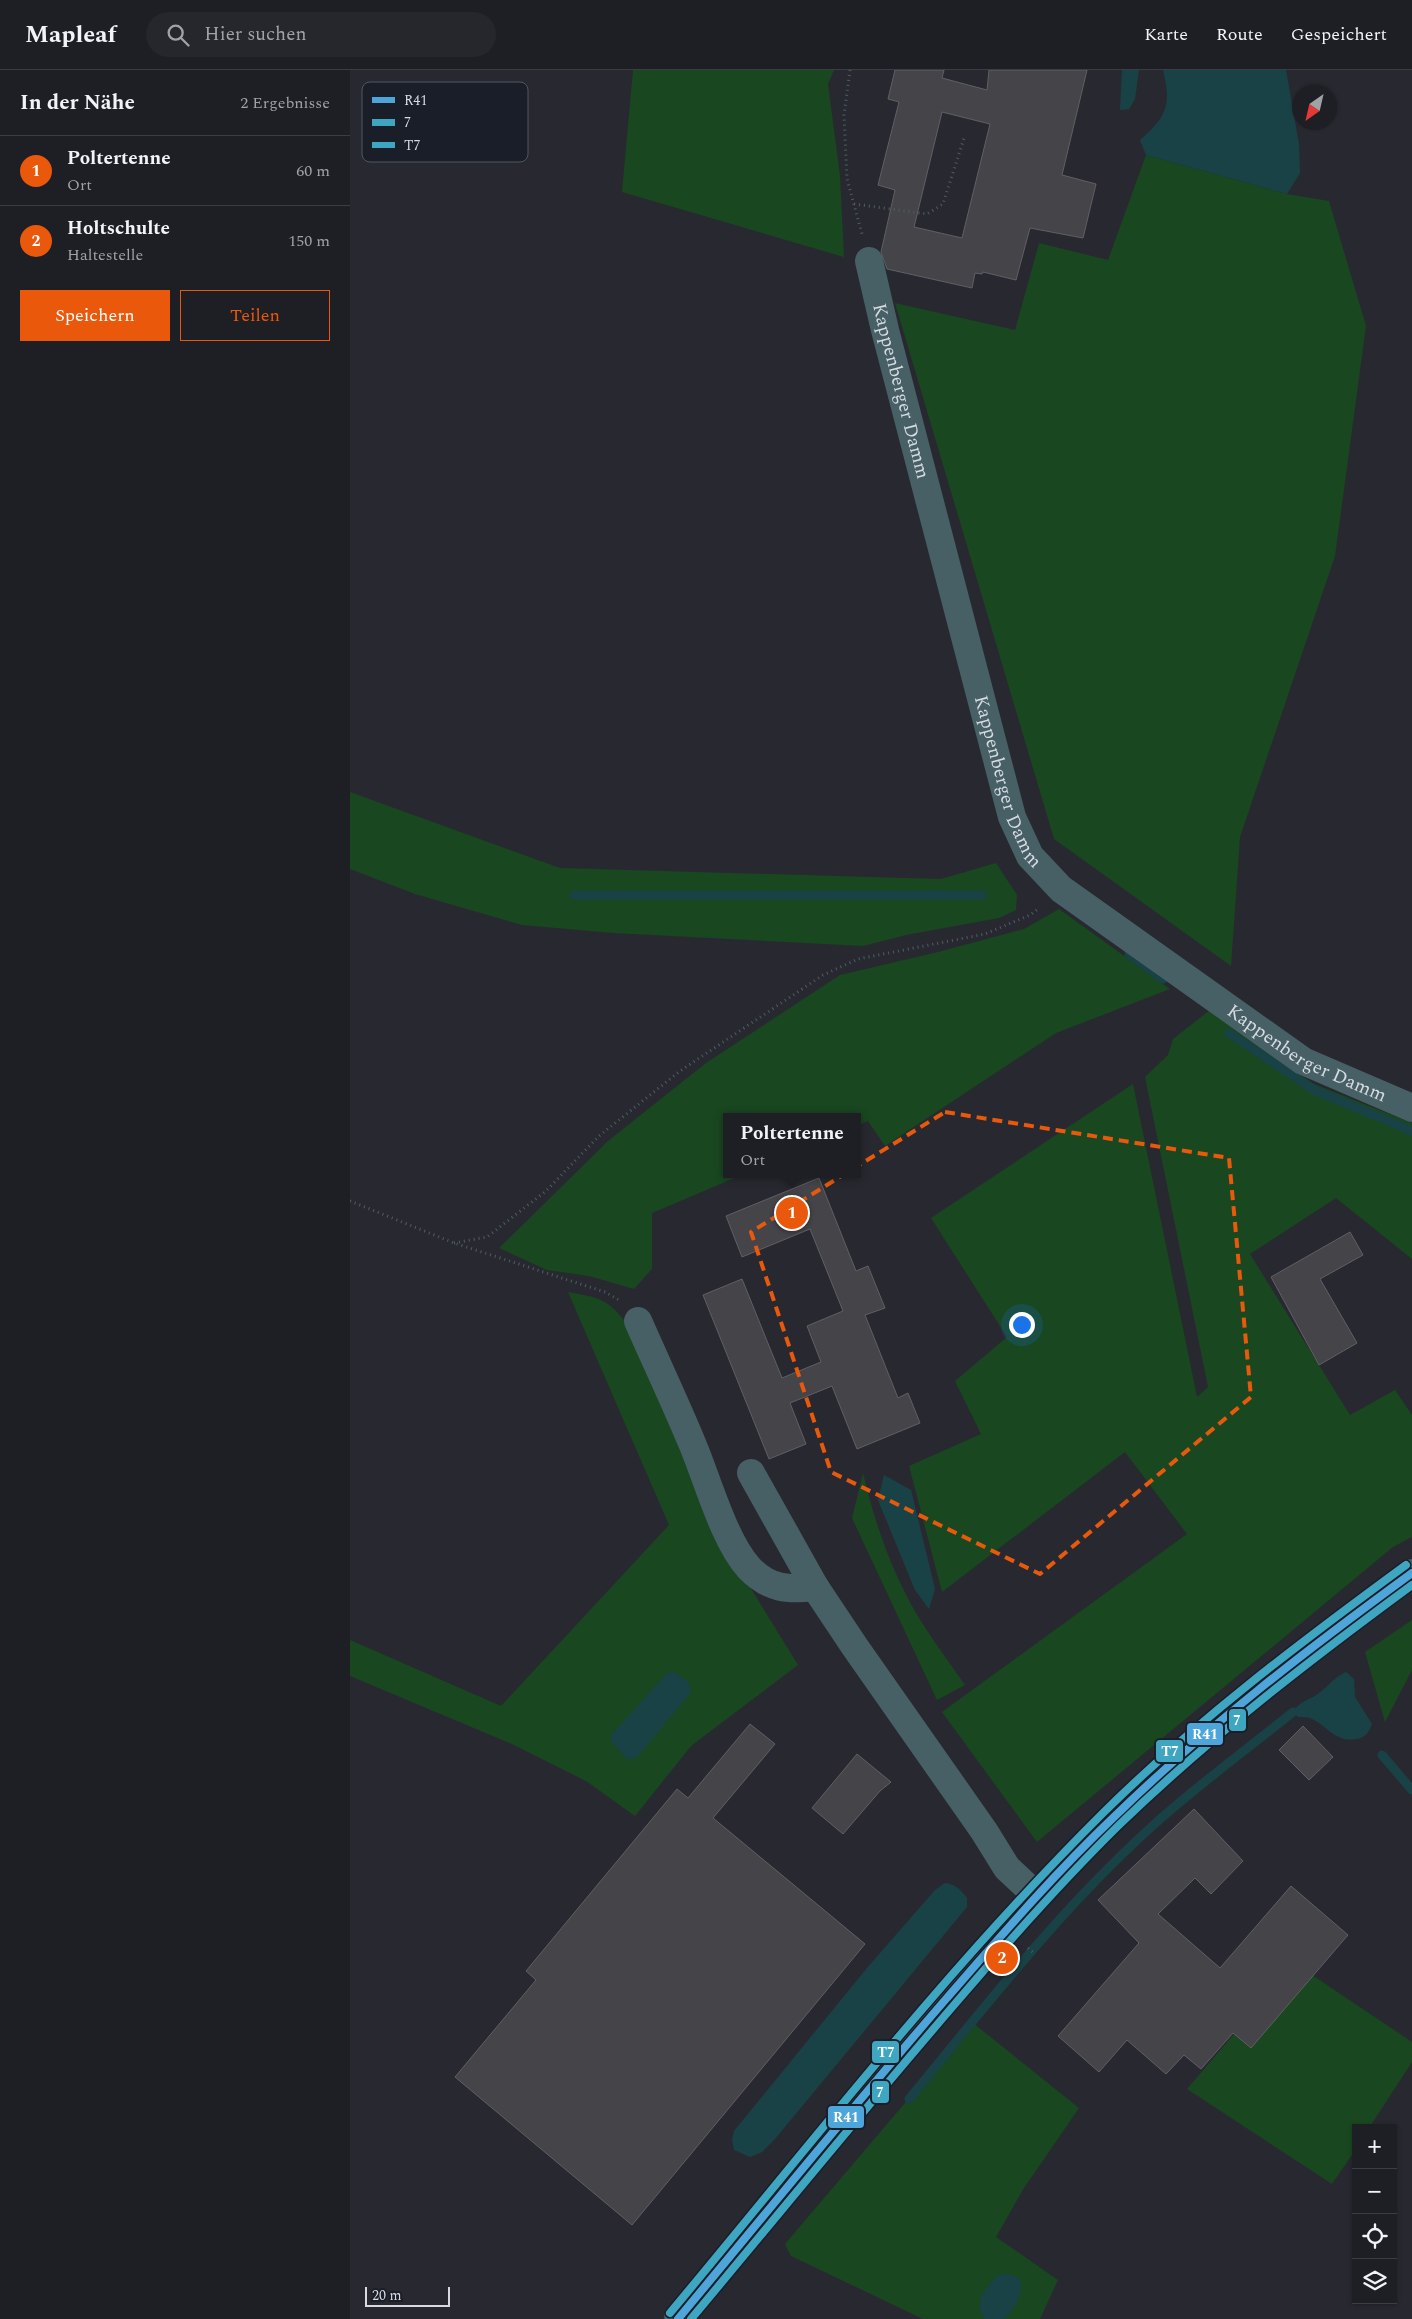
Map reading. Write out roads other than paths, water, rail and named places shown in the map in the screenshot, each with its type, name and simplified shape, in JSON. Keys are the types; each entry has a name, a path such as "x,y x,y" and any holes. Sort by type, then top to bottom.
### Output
{"main road":[{"path":"678,2319 954,1990 1088,1843 1216,1724 1342,1623 1412,1573"}],"street":[{"name":"Kappenberger Damm","path":"869,261 885,330 1012,817 1030,856 1061,889 1303,1061 1412,1108"},
{"path":"638,1321 692,1443 735,1550 750,1569 768,1583 790,1590 815,1587"},
{"path":"751,1473 815,1587 984,1831 1007,1868 1038,1897"}],"water":[{"path":"1122,70 1139,70 1135,99 1129,109 1120,110"},
{"path":"1163,70 1286,70 1292,104 1292,130 1297,130 1299,144 1300,173 1287,194 1146,155 1140,140 1156,124 1165,110 1167,102"},
{"path":"884,1475 911,1490 935,1589 929,1609 915,1590 878,1500"},
{"path":"674,1672 688,1682 691,1692 637,1757 628,1760 610,1740 613,1733 667,1673"},
{"path":"1346,1672 1354,1679 1355,1697 1372,1724 1370,1730 1362,1737 1349,1740 1337,1736 1316,1721 1298,1717 1293,1712 1298,1705 1319,1693"},
{"path":"945,1883 955,1886 962,1892 967,1898 967,1907 775,2139 762,2152 750,2157 734,2150 732,2140 734,2131 867,1968 935,1890"},
{"path":"1009,2274 1020,2279 1020,2296 1015,2306 1004,2319 984,2319 980,2306 982,2295 998,2275"}],"waterway":[{"path":"574,895 982,895"},
{"path":"1129,954 1163,979"},
{"path":"1229,1033 1314,1090 1412,1131"},
{"path":"909,2099 1023,1961 1114,1862 1182,1800 1293,1712"},
{"path":"1382,1755 1412,1790"}],"place":[{"name":"Poltertenne","path":"792,1213"},
{"name":"Holtschulte","path":"1002,1958"}]}
